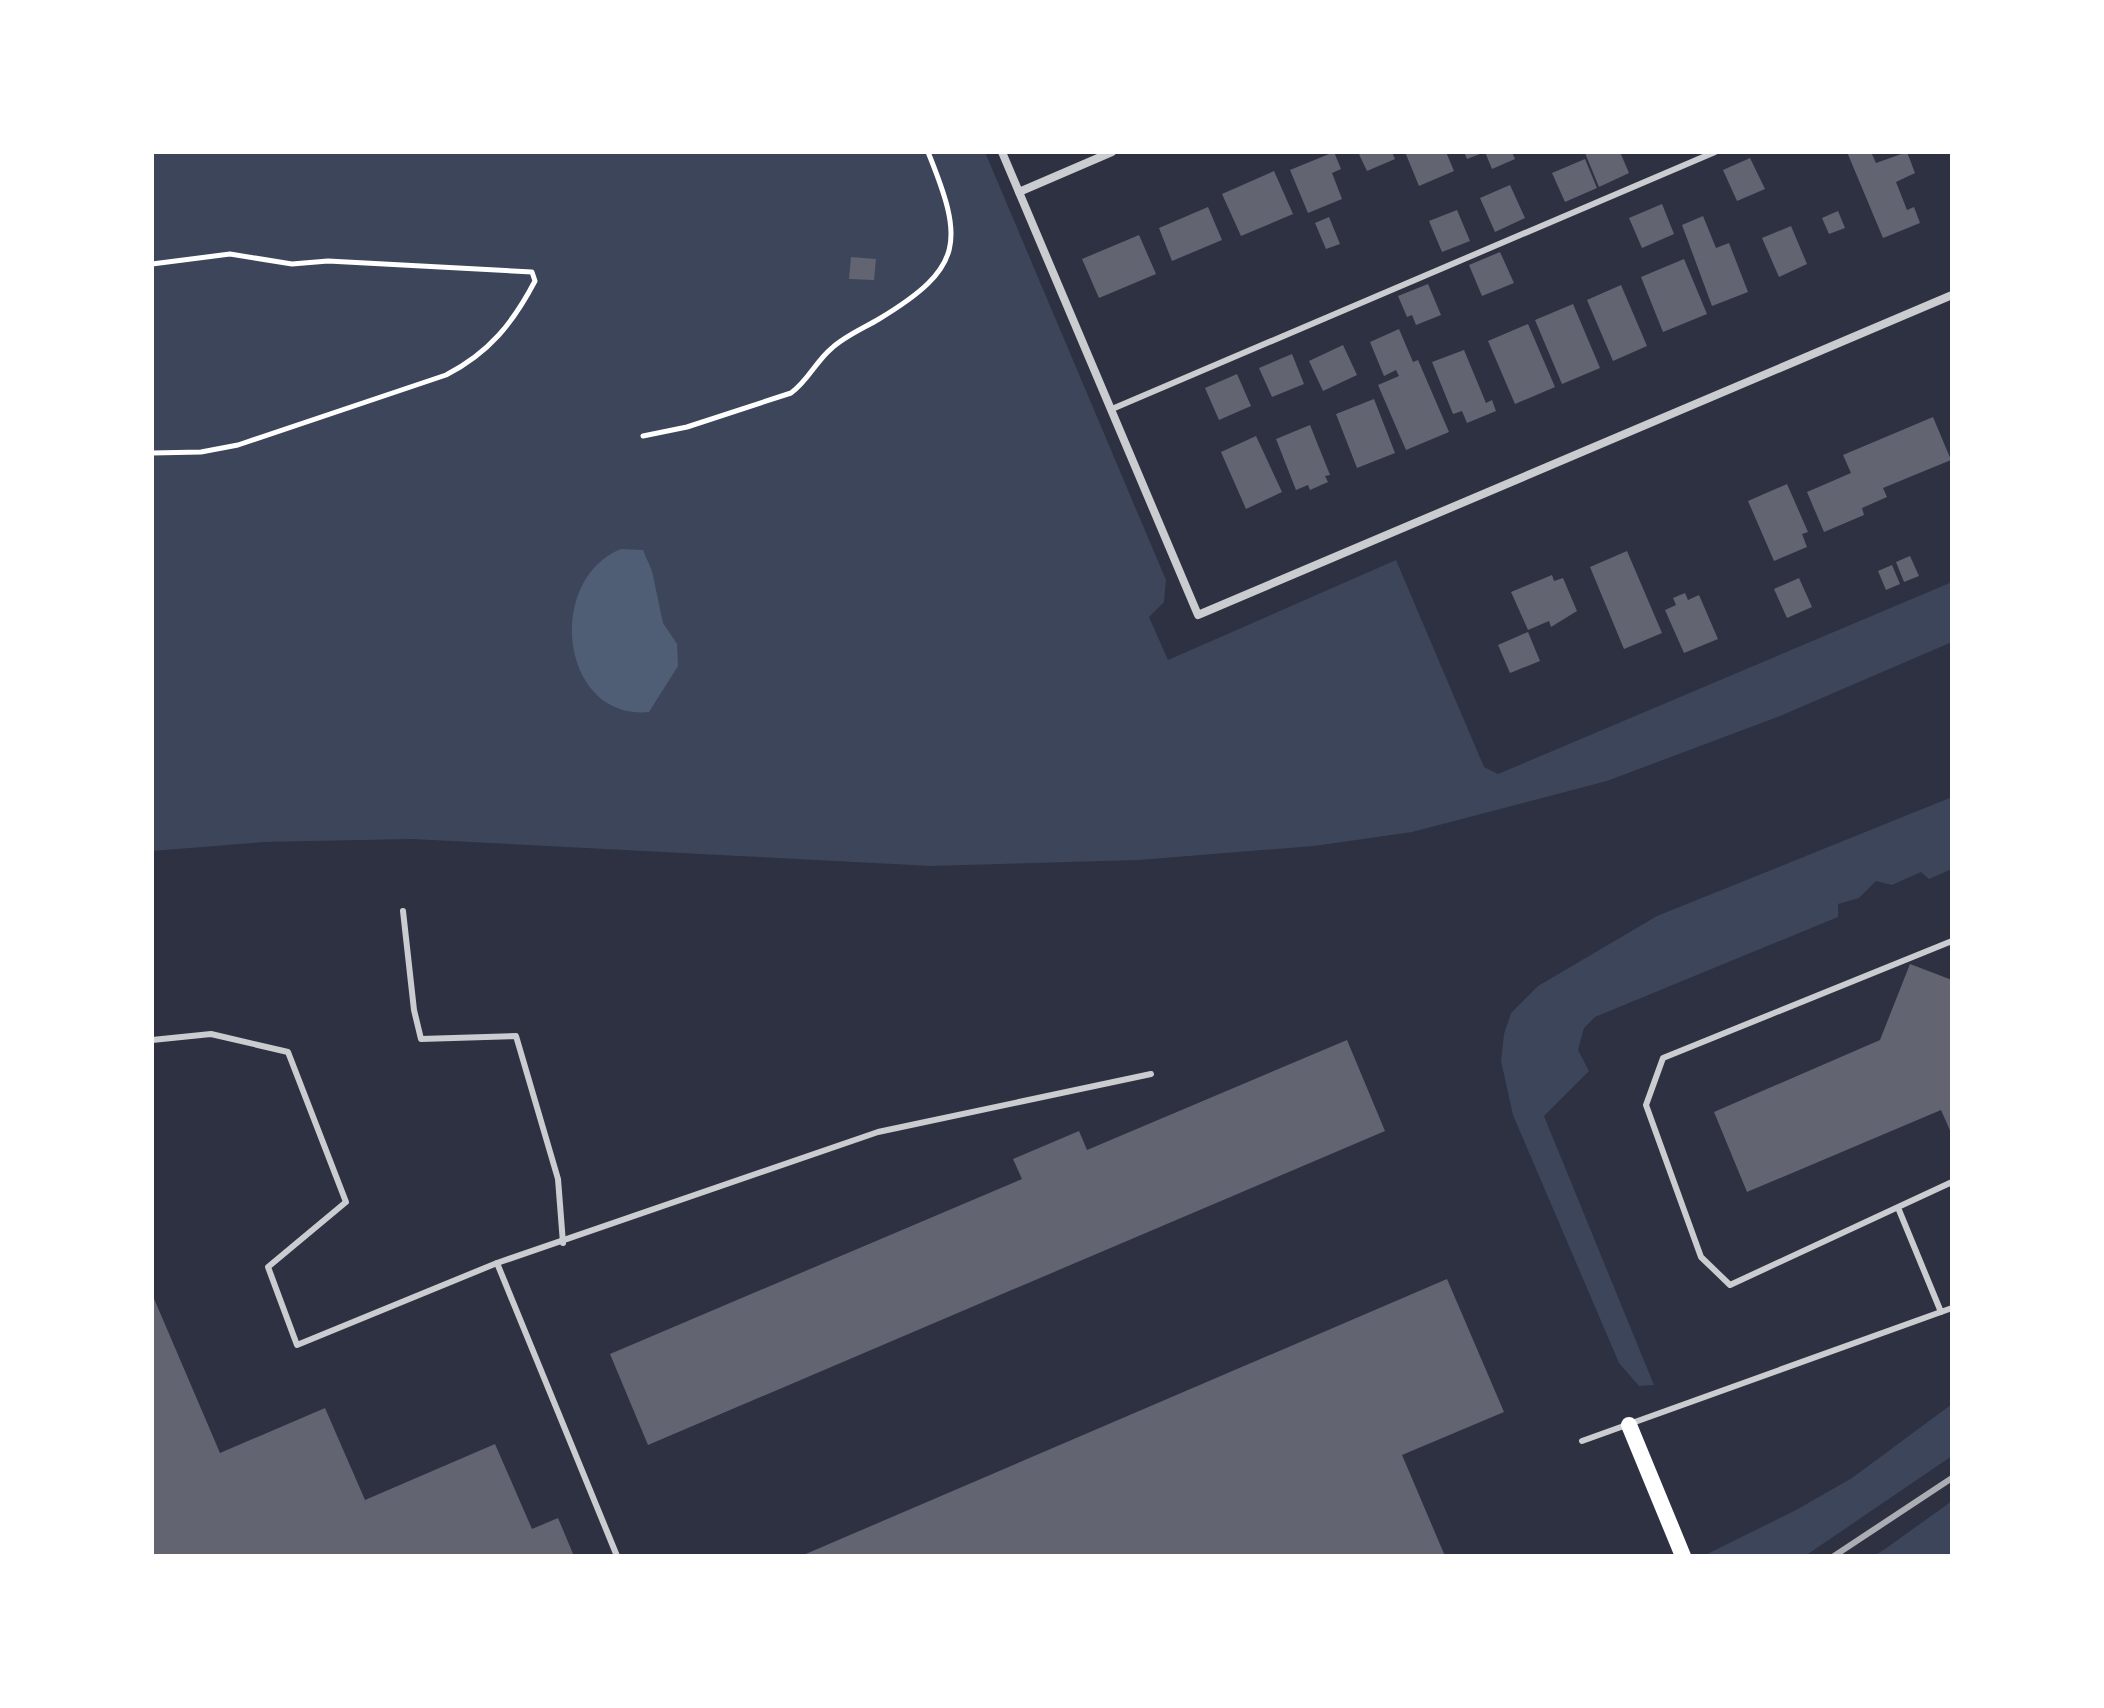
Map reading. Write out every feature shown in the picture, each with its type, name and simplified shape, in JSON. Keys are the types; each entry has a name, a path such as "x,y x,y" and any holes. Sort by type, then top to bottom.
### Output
{"main road":[{"path":"1629,1425 1683,1556"}],"street":[{"path":"1002,152 1198,615 1952,295"},
{"path":"1019,192 1112,152"}],"lane":[{"path":"1112,409 1715,152"},
{"path":"403,911 414,1010 421,1039 516,1036 558,1179 563,1243"},
{"path":"1952,941 1663,1058 1646,1105 1701,1257 1730,1285 1899,1210 1952,1182"},
{"path":"152,1040 211,1034 288,1052 346,1202 268,1267 297,1345 497,1263 563,1243 878,1132 1151,1074"},
{"path":"1899,1210 1941,1312"},
{"path":"497,1263 617,1556"},
{"path":"1582,1441 1952,1308"}],"path":[{"path":"643,436 687,427 791,393 800,387 831,348 926,288 944,267 951,251 948,208 928,152"},
{"path":"152,264 230,254 292,264 328,261 532,272 535,281 491,346 472,362 446,375 238,445 201,452 152,453"}],"shaded area":[{"path":"152,152 985,152 1166,580 1164,602 1149,617 1168,660 1396,560 1484,767 1498,774 1952,582 1952,642 1780,716 1607,781 1412,832 1314,846 1139,860 932,866 412,839 264,842 152,851"},
{"path":"621,549 643,550 652,571 663,623 677,644 678,666 649,712 619,709 597,695 581,673 573,646 573,617 581,589 596,565"},
{"path":"1952,797 1952,869 1929,879 1921,872 1892,885 1876,881 1859,898 1838,904 1838,917 1595,1017 1584,1028 1578,1050 1589,1071 1544,1116 1654,1385 1639,1386 1619,1363 1513,1115 1501,1061 1504,1034 1511,1013 1538,986 1657,916"},
{"path":"1952,1404 1952,1456 1805,1556 1703,1556 1852,1478"},
{"path":"1952,1501 1952,1556 1874,1556 1885,1549"}],"building":[{"path":"1334,152 1341,169 1332,173 1342,199 1308,213 1290,170"},
{"path":"1358,152 1392,152 1395,159 1367,171"},
{"path":"1405,152 1446,152 1454,171 1419,186"},
{"path":"1464,152 1485,152 1467,159"},
{"path":"1485,152 1512,152 1515,159 1492,169"},
{"path":"1620,152 1629,173 1599,187 1585,153"},
{"path":"1847,152 1871,152 1876,163 1907,152 1915,173 1896,182 1907,210 1914,207 1920,223 1883,238"},
{"path":"1750,158 1765,189 1737,201 1723,170"},
{"path":"1585,159 1597,188 1565,202 1552,173"},
{"path":"1274,171 1293,214 1241,236 1222,194"},
{"path":"1510,185 1525,218 1495,232 1480,198"},
{"path":"1662,204 1674,234 1642,248 1629,218"},
{"path":"1208,207 1222,240 1172,261 1159,228"},
{"path":"1457,210 1470,241 1442,252 1429,221"},
{"path":"1838,211 1845,228 1829,234 1822,218"},
{"path":"1703,216 1716,248 1729,243 1748,292 1712,306 1682,225"},
{"path":"1329,217 1340,244 1326,249 1315,223"},
{"path":"1791,226 1807,264 1779,277 1762,238"},
{"path":"1139,235 1156,274 1099,298 1082,259"},
{"path":"1500,252 1514,283 1482,296 1469,265"},
{"path":"851,257 876,259 874,280 849,279"},
{"path":"1684,259 1707,314 1663,332 1641,277"},
{"path":"1428,284 1441,315 1416,325 1412,315 1407,317 1398,296"},
{"path":"1621,285 1647,346 1613,361 1587,300"},
{"path":"1573,304 1600,368 1562,384 1535,320"},
{"path":"1528,324 1555,387 1515,404 1488,341"},
{"path":"1399,329 1413,362 1418,360 1449,432 1406,450 1378,385 1399,376 1396,370 1384,376 1370,342"},
{"path":"1343,345 1357,375 1323,391 1309,361"},
{"path":"1464,350 1486,403 1492,400 1496,411 1467,423 1462,411 1453,414 1432,362"},
{"path":"1292,354 1304,384 1272,397 1259,368"},
{"path":"1237,374 1251,406 1219,420 1205,388"},
{"path":"1374,399 1395,453 1357,468 1336,414"},
{"path":"1933,417 1951,460 1883,488 1887,497 1862,508 1864,515 1824,532 1807,492 1851,473 1843,455"},
{"path":"1310,425 1330,475 1325,476 1328,482 1310,490 1308,485 1296,490 1276,439"},
{"path":"1256,436 1282,492 1246,509 1221,452"},
{"path":"1787,484 1808,532 1802,534 1807,547 1774,561 1748,501"},
{"path":"1627,551 1662,633 1624,649 1590,567"},
{"path":"1910,556 1919,576 1904,582 1896,562"},
{"path":"1892,565 1900,584 1886,590 1878,571"},
{"path":"1552,575 1554,581 1563,578 1577,611 1551,627 1549,621 1528,630 1511,592"},
{"path":"1799,578 1812,607 1787,618 1774,589"},
{"path":"1685,593 1688,600 1699,595 1718,639 1684,653 1665,610 1676,605 1673,598"},
{"path":"1528,632 1540,661 1510,673 1498,645"},
{"path":"1910,964 1952,980 1952,1135 1941,1110 1747,1192 1714,1112 1880,1040"},
{"path":"1347,1040 1385,1131 648,1445 610,1354 1022,1179 1013,1159 1079,1131 1087,1150"},
{"path":"1447,1279 1504,1412 1402,1455 1445,1556 801,1556"},
{"path":"152,1294 220,1453 325,1408 365,1500 495,1444 532,1529 558,1518 574,1556 152,1556"}],"railway":[{"path":"1834,1556 1952,1478"}]}
